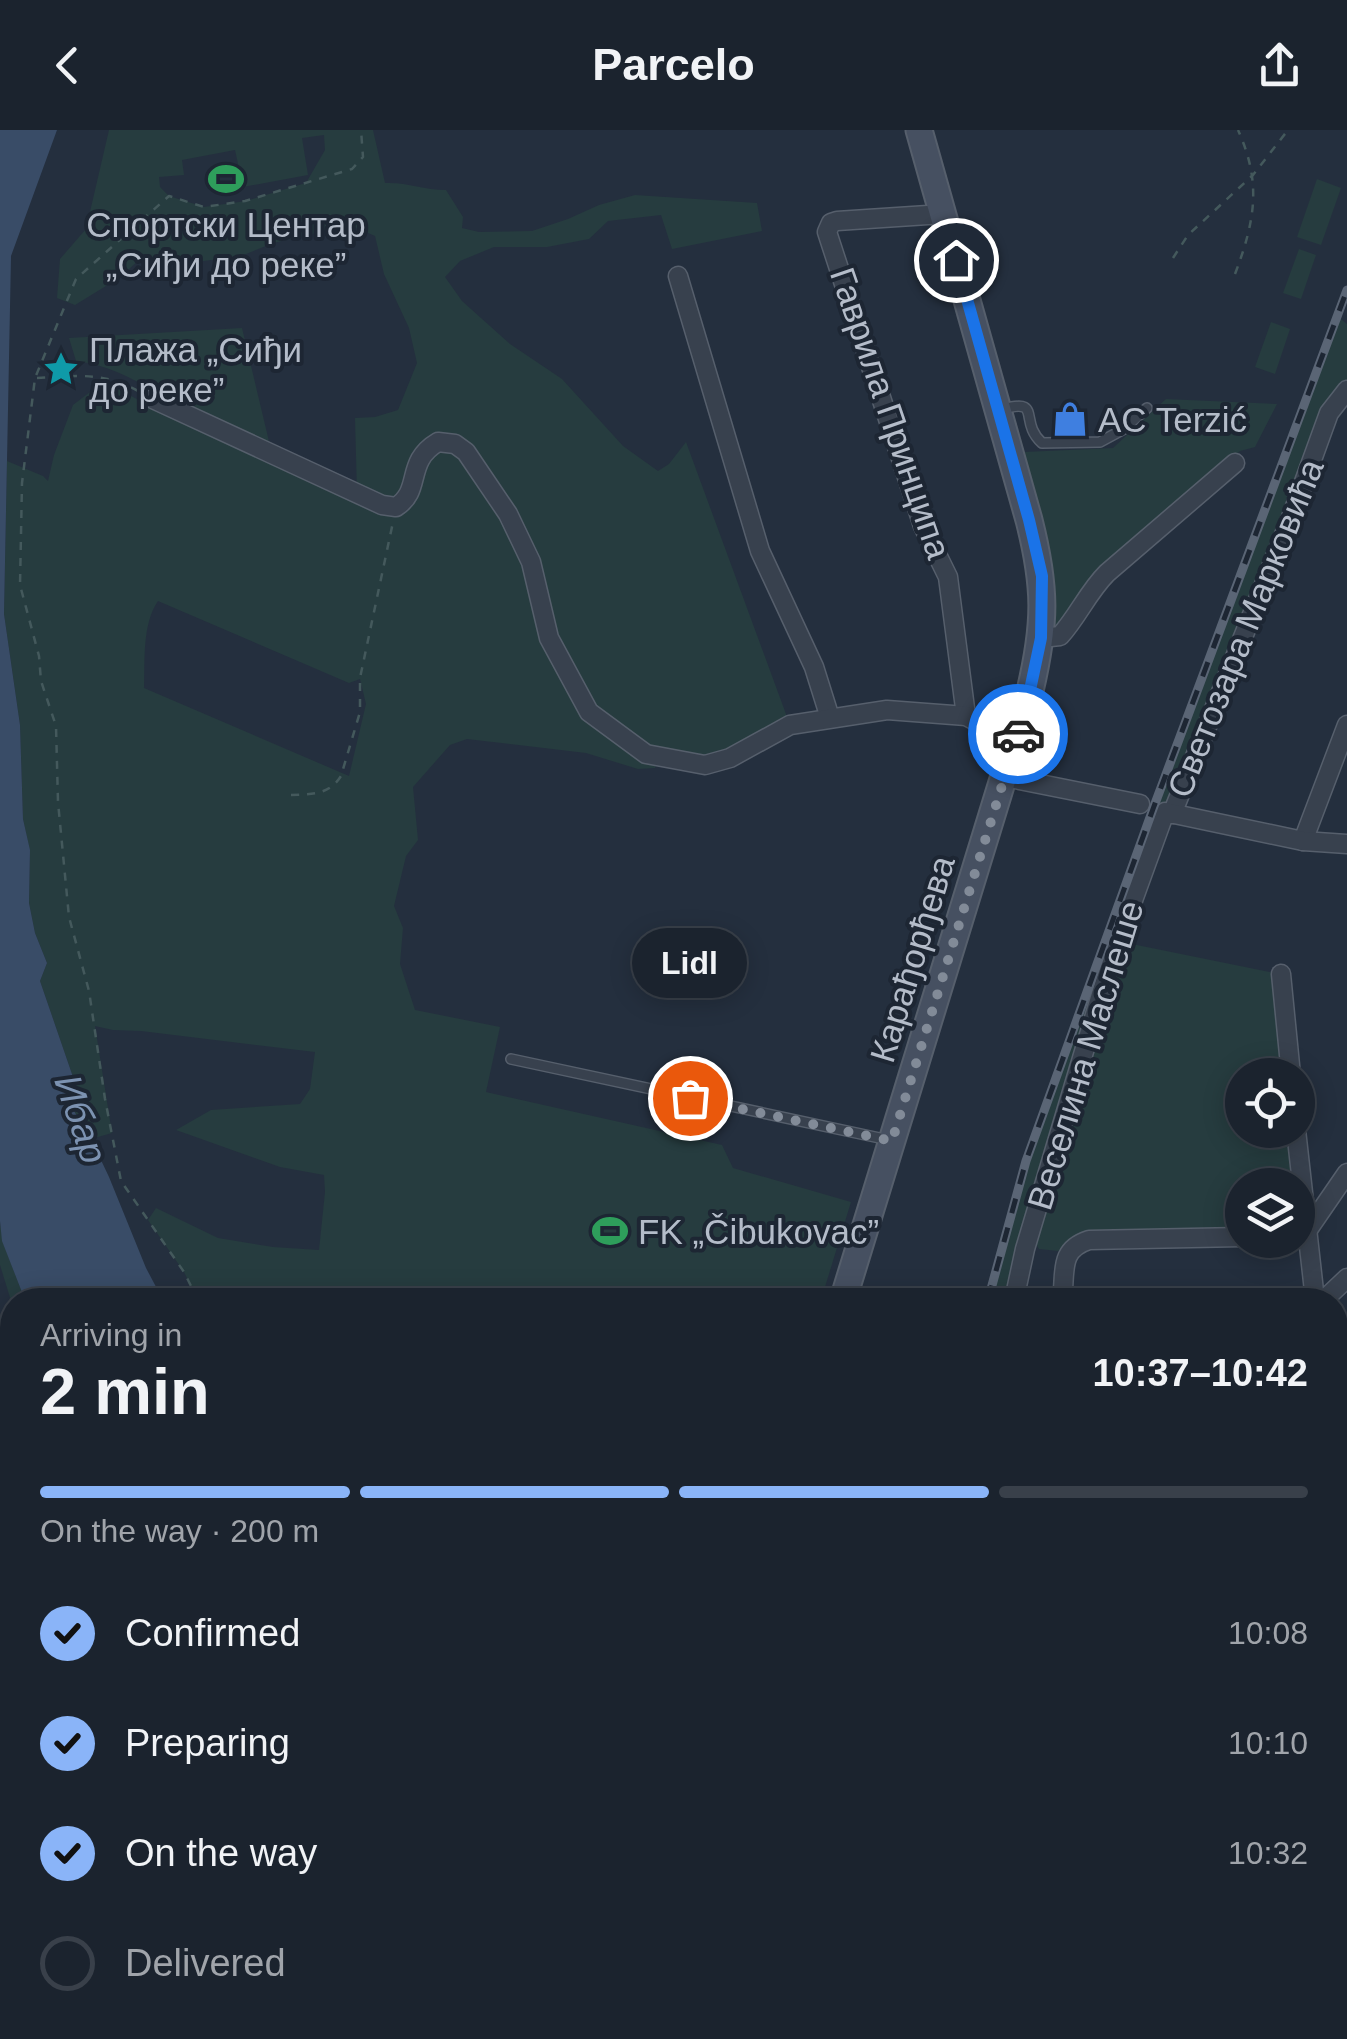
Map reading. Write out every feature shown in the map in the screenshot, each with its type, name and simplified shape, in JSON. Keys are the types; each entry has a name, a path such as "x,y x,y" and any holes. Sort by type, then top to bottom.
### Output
{"street":[{"name":"Карађорђева","path":"847,1288 1016,742 1041,638 1039,563 920,130"},
{"name":"Гаврила Принципа","path":"943,214 837,221 831,223 828,232 923,526 948,577 966,716"},
{"path":"678,276 760,551 814,667 830,718"},
{"name":"Светозара Марковића","path":"1168,813 1292,515 1329,414 1347,390"},
{"path":"153,399 357,494 396,508 406,501 419,458 428,447 438,442 455,444 466,452 508,514 524,546 548,638 589,712 646,754 704,765 730,758 790,724 887,710 966,716 1016,742"},
{"path":"1041,638 1060,636 1107,573 1235,462"},
{"path":"1303,841 1347,725"},
{"path":"1004,778 1140,804"},
{"path":"1168,813 1303,841 1347,844"},
{"name":"Веселина Маслеше","path":"1016,1288 1024,1249 1111,961 1168,813"},
{"path":"1281,974 1289,1058"},
{"path":"1315,1216 1347,1173"},
{"path":"1063,1288 1066,1258 1074,1245 1089,1240 1225,1237"},
{"path":"1308,1258 1315,1288"}],"lane":[{"path":"998,410 1025,406 1030,430 1042,443 1081,443 1112,437 1147,408"},
{"path":"510,1059 892,1141"}],"path":[{"path":"192,1288 122,1182 89,991 69,917 58,802 56,726 41,680 39,656 20,585 22,483 35,378 76,279 169,196 204,207 246,201 352,169 363,156 361,130"},
{"path":"1235,274 1251,225 1254,195 1248,152 1238,130"},
{"path":"1173,258 1188,234 1253,175 1288,130"},
{"path":"35,378 91,375 119,380 153,399"},
{"path":"290,795 320,794 336,785 342,776 360,712 362,662 396,508"}],"green space":[{"path":"109,130 373,130 385,183 446,190 463,217 462,228 479,232 532,231 635,195 757,203 762,231 672,249 661,215 608,221 589,239 547,247 494,247 460,261 445,277 462,301 510,344 562,379 623,446 658,471 669,464 686,442 790,725 730,758 658,756 655,768 638,769 586,753 467,739 450,745 413,787 418,840 406,856 394,906 403,928 400,964 415,1010 500,1027 486,1092 722,1145 733,1168 851,1202 825,1288 192,1288 148,1220 156,1208 218,1238 319,1250 324,1175 280,1167 176,1130 211,1110 300,1104 310,1089 315,1052 95,1026 112,1133 91,1139 71,1106 73,1077 40,981 47,963 29,903 30,851 23,819 20,725 4,614 7,461 48,481 73,405 90,392 116,388 148,405 155,392 117,372 76,361 69,338 242,328 272,454 357,493 355,418 398,410 417,363 409,328 384,274 375,236 346,223 241,256 196,262 139,260 119,278 75,305 57,298 60,259 86,229","holes":["324,135 325,150 306,183 246,201 204,207 169,196 160,187 159,177 184,175 182,160 235,150 243,187 308,175 302,138","158,601 349,683 360,679 366,704 349,776 144,688 147,632 153,610"]},
{"path":"1317,179 1341,188 1321,245 1297,237"},
{"path":"1299,249 1316,255 1301,299 1283,293"},
{"path":"1337,316 1347,324 1347,397 1328,421 1172,814 1015,1255 1008,1288 991,1288 1026,1161"},
{"path":"1271,322 1290,329 1275,374 1255,367"},
{"path":"1166,399 1277,404 1255,447 1240,451 1112,562 1065,624 1046,627 1024,452 1113,448"},
{"path":"1127,943 1274,973 1285,1058 1225,1058 1225,1148 1296,1148 1299,1168 1225,1168 1225,1236 1089,1240 1058,1251 1039,1249 1034,1240 1052,1171 1090,1066"},
{"path":"0,1222 3,1242 20,1288 7,1288 0,1265"}],"water":[{"path":"0,130 57,130 11,256 4,614 20,725 23,819 30,850 29,903 47,963 40,981 73,1077 71,1106 109,1177 157,1288 20,1288 2,1241"}],"railway":[{"path":"991,1288 1026,1161 1347,290"}],"way so far":[{"path":"690,1098 892,1141 1018,734"}],"place":[{"name":"Спортски Центар „Сиђи до реке”","path":"226,179"},
{"name":"Плажа „Сиђи до реке”","path":"61,369"},
{"name":"AC Terzić","path":"1070,419"},
{"name":"Lidl","path":"690,1098"},
{"name":"FK „Čibukovac”","path":"610,1231"}],"route":[{"path":"956,260 1042,576 1041,638 1018,734"}],"water label":[{"name":"Ибар","path":"81,1119"}]}
